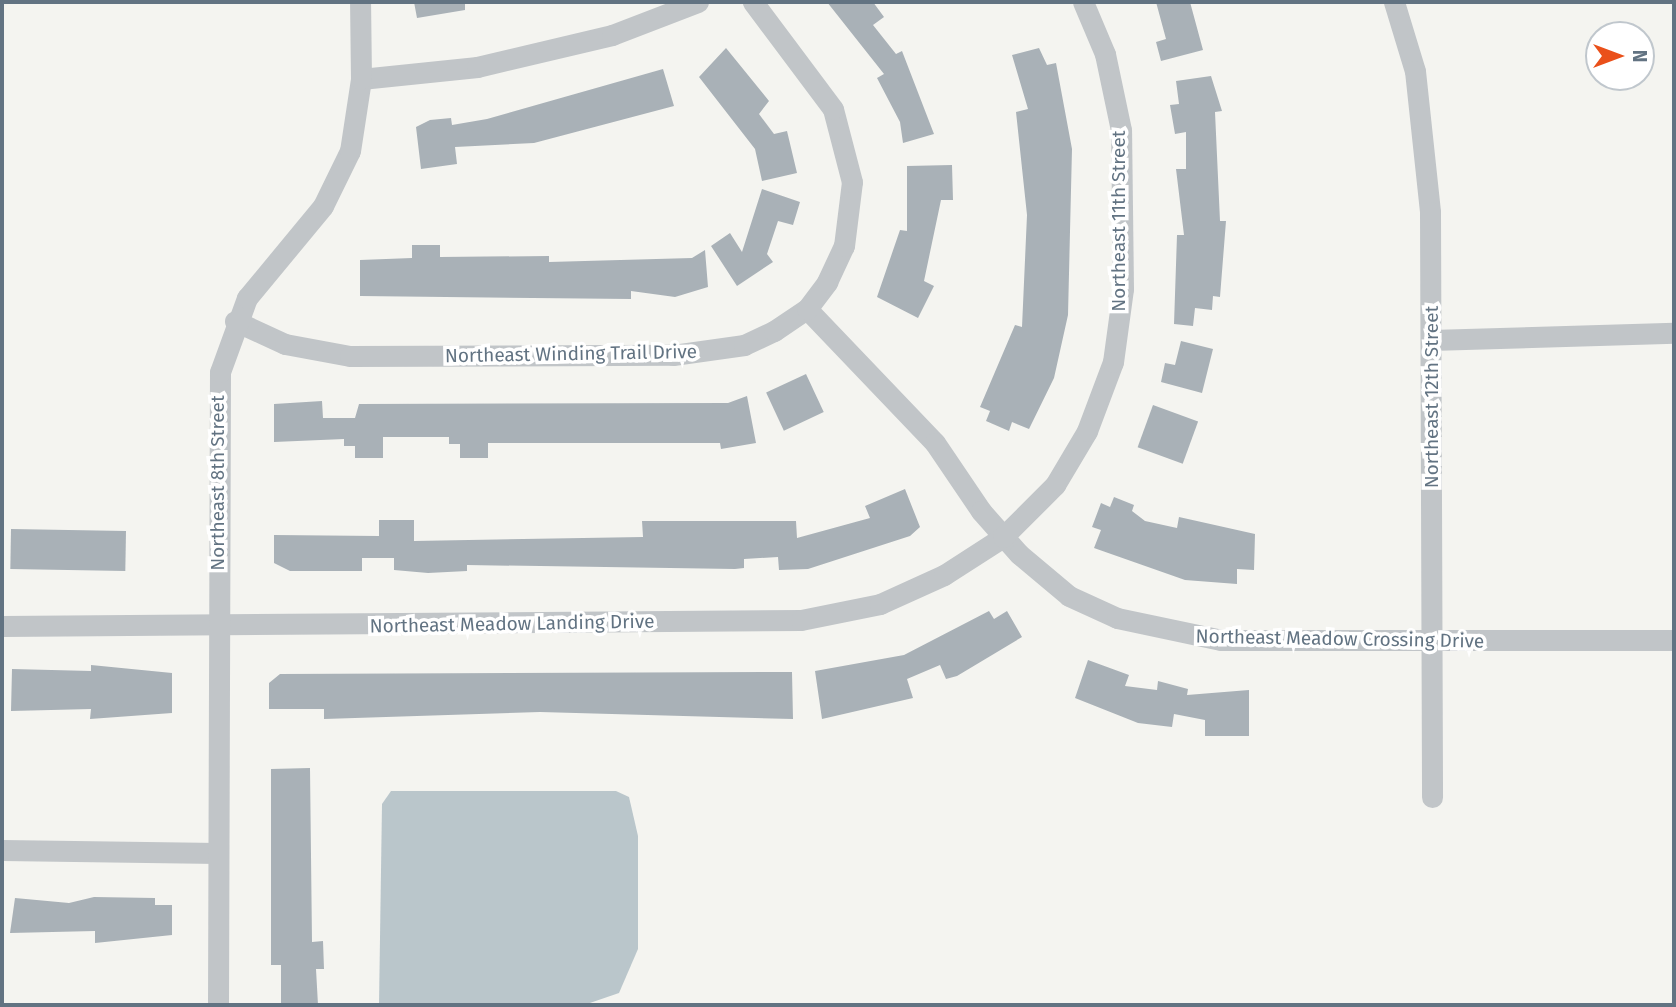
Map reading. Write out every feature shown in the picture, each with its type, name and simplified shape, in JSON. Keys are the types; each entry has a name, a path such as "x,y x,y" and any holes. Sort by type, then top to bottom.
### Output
{"street":[{"name":"Northeast 8th Street","path":"218,1005 217,396 235,321 260,279 305,230 338,181 358,118 361,79 360,2"},
{"path":"361,79 477,67 612,35 698,2"},
{"path":"753,2 833,109 846,144 852,183 846,237 807,309"},
{"name":"Northeast 11th Street","path":"1003,537 1055,485 1081,442 1113,362 1119,327 1121,130 1105,54 1083,2"},
{"name":"Northeast 12th Street","path":"1394,2 1415,71 1425,139 1431,340 1434,640 1432,797"},
{"name":"Northeast Winding Trail Drive","path":"235,321 285,344 350,356 673,355 744,345 807,309"},
{"name":"Northeast Meadow Crossing Drive","path":"807,309 935,443 1003,537 1069,596 1168,633 1221,640 1674,640"},
{"path":"1431,340 1674,333"},
{"name":"Northeast Meadow Landing Drive","path":"2,626 218,627 801,621 880,604 944,575 1003,537"},
{"path":"2,850 218,853"}],"shaded area":[{"path":"391,791 616,791 629,797 638,836 638,949 619,993 584,1005 379,1005 382,804"}],"building":[{"path":"414,2 465,2 465,10 417,18"},
{"path":"827,2 873,2 884,17 873,25 896,54 902,51 934,134 903,143 900,122 877,78 884,74"},
{"path":"1156,2 1190,2 1203,50 1161,61 1156,42 1166,39"},
{"path":"726,48 769,101 759,114 774,134 787,131 797,173 762,181 755,149 699,77"},
{"path":"1039,48 1047,65 1056,63 1072,149 1068,315 1054,378 1029,429 1012,422 1009,431 986,421 990,411 980,407 1015,325 1022,327 1027,215 1016,112 1028,109 1012,55"},
{"path":"663,69 674,106 534,143 455,147 457,164 421,169 416,127 430,120 451,118 452,125 487,119"},
{"path":"1211,76 1222,111 1215,112 1220,221 1226,221 1220,297 1213,296 1212,310 1195,308 1193,326 1174,324 1177,235 1184,235 1176,169 1186,169 1186,132 1175,134 1170,105 1179,104 1176,81"},
{"path":"952,165 953,200 941,200 924,281 934,286 918,318 877,297 900,230 907,231 907,166"},
{"path":"762,189 800,202 793,225 778,221 767,254 773,262 737,286 711,246 730,233 742,252"},
{"path":"412,245 440,245 440,257 549,256 549,262 692,258 705,250 708,287 675,297 631,291 631,299 360,296 360,260 412,258"},
{"path":"1181,341 1213,349 1202,393 1161,382 1165,363 1175,365"},
{"path":"806,374 824,412 784,431 766,393"},
{"path":"747,396 756,443 721,449 720,443 488,443 488,458 460,458 460,444 449,444 449,437 383,437 383,458 355,458 355,446 344,446 344,439 274,442 274,404 322,401 323,418 355,418 359,404 728,403"},
{"path":"1153,405 1198,421 1183,464 1138,447"},
{"path":"905,489 920,527 910,536 808,569 779,570 778,557 744,559 744,568 735,569 467,565 467,571 428,573 394,570 394,558 362,558 362,571 290,571 274,563 274,535 379,536 379,520 414,520 414,541 643,537 642,521 796,521 797,538 870,518 865,506"},
{"path":"1114,497 1134,505 1132,511 1145,521 1177,528 1179,517 1255,534 1254,570 1237,569 1237,584 1185,580 1094,548 1101,530 1092,527 1101,503 1110,507"},
{"path":"11,529 126,531 125,571 10,569"},
{"path":"989,611 994,619 1007,611 1022,637 957,676 946,679 940,665 907,679 913,698 822,719 815,671 904,655"},
{"path":"1088,660 1129,675 1125,686 1157,690 1158,681 1188,689 1187,695 1249,690 1249,736 1205,736 1205,720 1174,714 1172,727 1138,723 1075,698"},
{"path":"91,665 172,673 172,713 90,719 91,709 11,711 12,669 91,671"},
{"path":"792,672 793,719 540,712 324,719 324,709 269,709 269,683 280,674"},
{"path":"310,768 312,942 323,941 324,969 316,969 318,1005 281,1005 281,965 271,965 271,769"},
{"path":"94,897 155,898 155,905 172,905 172,935 95,943 95,931 10,933 15,898 69,903"}]}
